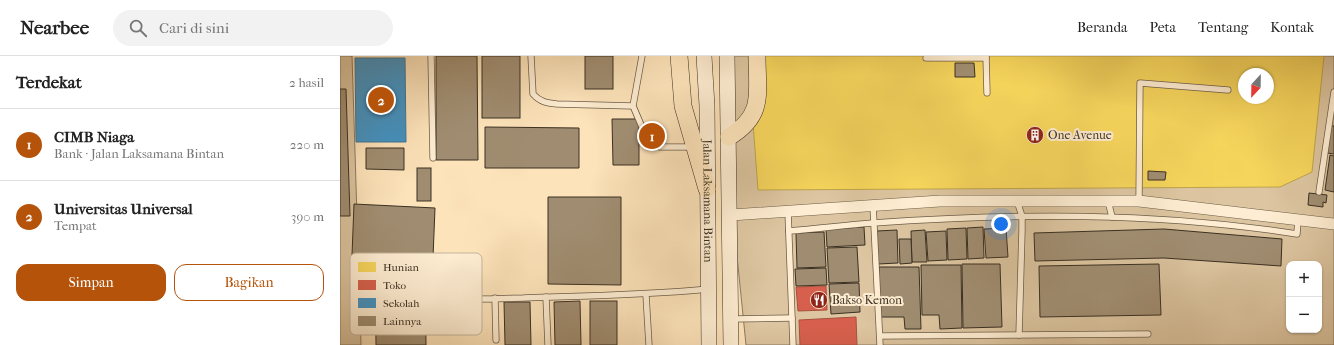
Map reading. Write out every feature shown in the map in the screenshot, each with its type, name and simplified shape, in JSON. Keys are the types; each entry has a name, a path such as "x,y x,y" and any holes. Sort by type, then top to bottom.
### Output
{"main road":[{"path":"679,56 683,106 707,189"},
{"name":"Jalan Laksamana Bintan","path":"704,56 707,106 709,345"},
{"name":"Jalan Laksamana Bintan","path":"727,56 731,216 731,345"},
{"path":"729,137 744,128 755,111 757,56"}],"street":[{"path":"731,216 940,201 1139,201 1334,224"}],"lane":[{"path":"431,56 433,158"},
{"path":"531,56 533,94 537,99 546,103 557,104 633,106"},
{"path":"642,56 633,106 645,134 650,142 660,147 695,147"},
{"path":"926,58 986,57 987,93"},
{"path":"1139,201 1140,83 1228,90"},
{"path":"1319,192 1332,121 1334,92"},
{"path":"1017,201 1022,216 1019,335"},
{"path":"1108,201 1112,217"},
{"path":"873,205 880,345"},
{"path":"788,211 792,345"},
{"path":"789,231 874,223 1022,216 1112,217 1194,221 1297,234 1298,219"},
{"path":"482,298 646,295 709,289"},
{"path":"646,295 649,345"},
{"path":"546,297 548,345"},
{"path":"495,298 496,340"},
{"path":"731,319 792,318"},
{"path":"880,336 1148,334"}],"shaded area":[{"path":"340,56 352,56 358,253 350,253 350,335 361,335 361,345 340,345"},
{"path":"724,56 1334,56 1334,345 746,345 733,216"}],"building: Hunian":[{"name":"One Avenue","path":"748,56 1324,56 1312,172 1280,187 758,190"}],"building: Toko":[{"path":"826,286 827,310 798,311 796,287"},
{"path":"856,317 857,345 800,345 799,320"}],"building: Sekolah":[{"path":"355,58 405,58 406,142 356,142"}],"building: Lainnya":[{"path":"436,56 477,56 478,160 436,160"},
{"path":"482,56 520,56 520,118 482,118"},
{"path":"585,56 613,56 613,89 585,89"},
{"path":"955,63 974,63 975,77 955,77"},
{"path":"340,89 346,89 350,216 340,216"},
{"path":"612,119 639,119 639,165 613,165"},
{"path":"1331,126 1334,126 1334,154 1327,153"},
{"path":"485,127 579,128 579,168 485,168"},
{"path":"366,148 404,148 404,170 366,169"},
{"path":"1330,155 1334,156 1334,192 1325,190"},
{"path":"417,168 431,168 431,201 417,201"},
{"path":"1148,171 1166,172 1165,180 1148,180"},
{"path":"1309,193 1327,195 1326,203 1323,202 1323,207 1308,205"},
{"path":"548,197 621,197 621,285 548,284"},
{"path":"354,204 435,208 433,253 352,253"},
{"path":"864,227 865,245 827,247 826,229"},
{"path":"983,227 984,258 968,259 967,228"},
{"path":"966,228 967,259 948,260 947,229"},
{"path":"1006,228 1008,257 986,258 984,229"},
{"path":"1164,229 1282,239 1281,266 1164,258 1035,261 1034,233"},
{"path":"897,230 898,263 878,264 877,231"},
{"path":"925,230 927,262 912,262 911,231"},
{"path":"946,231 947,260 928,261 926,232"},
{"path":"824,232 826,267 797,268 796,233"},
{"path":"899,239 911,239 912,263 900,264"},
{"path":"857,247 859,282 829,283 827,248"},
{"path":"962,264 1000,264 1002,327 963,328"},
{"path":"1159,264 1161,315 1040,317 1039,266"},
{"path":"921,265 961,265 962,328 940,329 939,315 922,315"},
{"path":"879,267 919,267 921,329 905,329 904,317 880,317"},
{"path":"826,268 827,285 796,286 795,269"},
{"path":"859,283 860,312 831,314 829,284"},
{"path":"580,301 581,345 555,345 554,302"},
{"path":"590,301 617,301 617,345 590,345"},
{"path":"504,302 530,302 531,345 505,345"},
{"path":"376,335 426,335 426,345 376,345"}],"place":[{"name":"Universitas Universal","path":"381,100"},
{"name":"One Avenue","path":"1035,135"},
{"name":"CIMB Niaga","path":"652,136"},
{"name":"Bakso Kemon","path":"819,300"}]}
